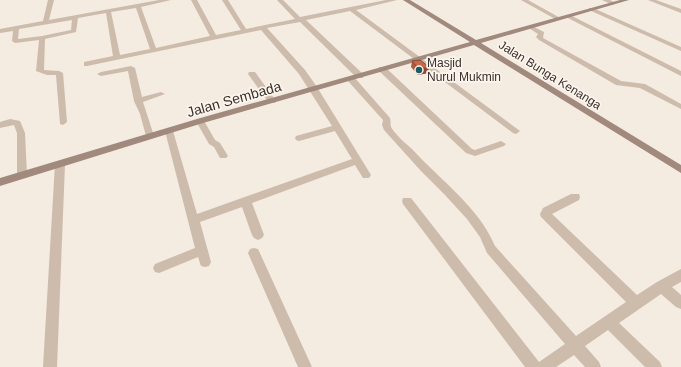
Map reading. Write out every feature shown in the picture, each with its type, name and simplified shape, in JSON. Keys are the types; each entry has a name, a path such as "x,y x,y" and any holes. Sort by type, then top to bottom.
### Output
{"street":[{"path":"46,22 52,0"},
{"path":"0,31 138,6 147,2 168,0"},
{"path":"194,0 214,38"},
{"path":"225,0 245,32"},
{"path":"280,0 360,76"},
{"path":"87,64 153,49 245,32 394,0"},
{"name":"Jalan Bunga Kenanga","path":"406,0 681,170"},
{"path":"524,0 559,19"},
{"path":"605,0 613,4"},
{"name":"Jalan Sembada","path":"0,182 200,121 476,44 591,9 626,0"},
{"path":"651,0 681,11"},
{"path":"138,6 153,49"},
{"path":"351,9 516,131"},
{"path":"591,9 681,49"},
{"path":"108,11 117,57"},
{"path":"568,16 681,74"},
{"path":"16,28 15,41 42,38 74,31 75,17"},
{"path":"263,28 302,72 314,89 366,175"},
{"path":"532,28 542,34 539,37 619,83 642,86 681,107"},
{"path":"42,38 40,71 46,73 59,73 63,122"},
{"path":"101,74 131,68 138,101 144,114 150,136"},
{"path":"382,69 469,151 475,153 501,144"},
{"path":"252,74 272,101"},
{"path":"351,79 387,120 386,126 424,169 449,192 471,216 485,235 491,249 574,346 594,367"},
{"path":"138,101 161,94"},
{"path":"200,121 212,142 217,145 222,156"},
{"path":"0,125 14,122 19,128 22,145 22,175"},
{"path":"299,138 337,127"},
{"path":"159,268 203,256 169,131"},
{"path":"194,220 357,162"},
{"path":"50,367 60,164"},
{"path":"575,197 547,211 545,214 636,303"},
{"path":"408,201 534,367"},
{"path":"246,202 258,235"},
{"path":"254,253 305,367"},
{"path":"544,367 661,286 681,275"},
{"path":"661,286 681,303"},
{"path":"609,322 655,367"}],"building":[{"path":"420,60 429,67 419,69 412,61"}],"place":[{"name":"Masjid Nurul Mukmin","path":"419,70"}]}
